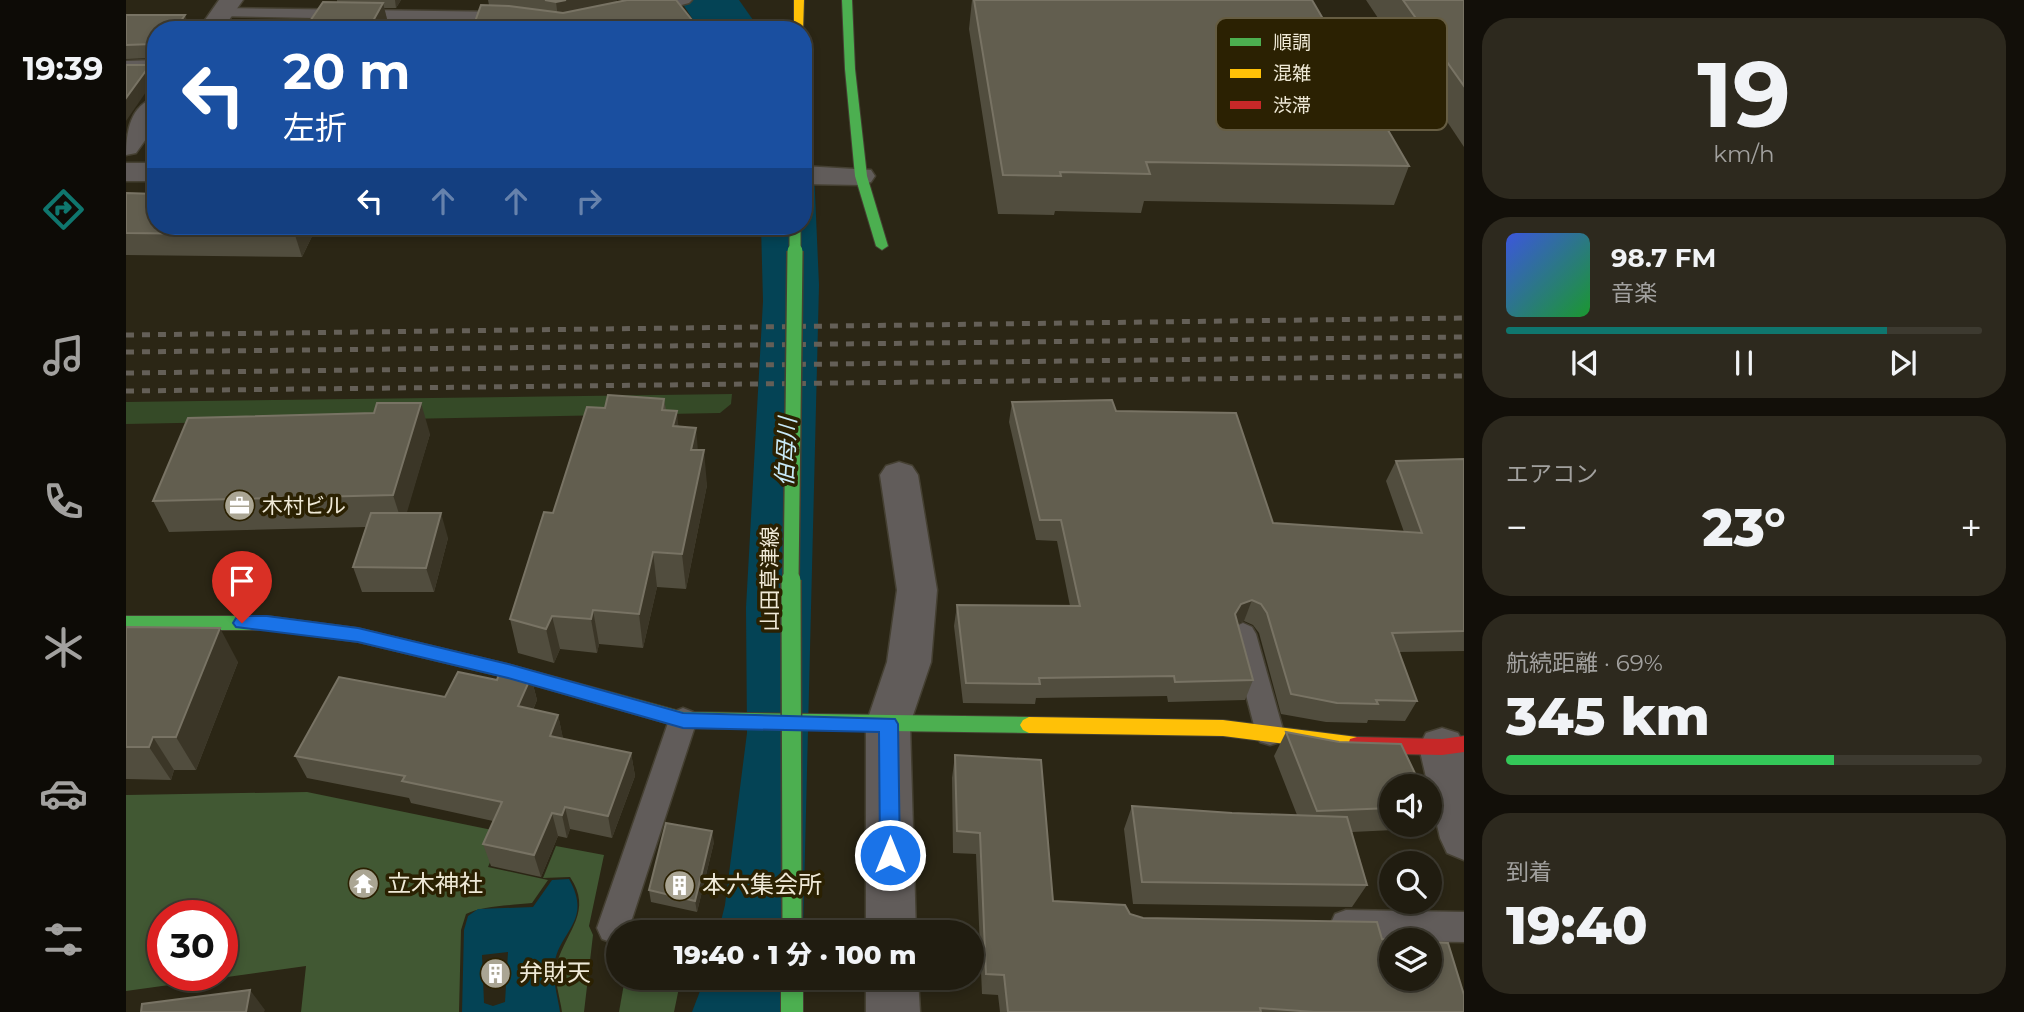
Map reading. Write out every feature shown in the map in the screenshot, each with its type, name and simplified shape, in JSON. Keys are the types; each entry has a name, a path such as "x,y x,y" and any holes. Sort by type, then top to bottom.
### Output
{"street":[{"path":"799,0 799,21"},
{"path":"848,0 850,69 862,176 882,246"},
{"path":"126,69 147,68"},
{"path":"126,147 147,118"},
{"path":"126,172 147,172"},
{"path":"812,175 862,176"},
{"name":"山田草津線","path":"792,920 791,475 795,235"},
{"path":"891,920 888,724 909,662 916,590 900,475"},
{"path":"126,622 267,623 358,635 508,671 683,720 1222,728 1270,733 1326,744 1453,746 1464,838"},
{"path":"792,990 792,1012"},
{"path":"892,990 893,1012"}],"lane":[{"path":"416,16 431,0"},
{"path":"625,13 680,3"},
{"path":"221,14 522,19"},
{"path":"1242,634 1270,733"},
{"path":"616,920 683,720"},
{"path":"1312,924 1464,927"}],"green space":[{"path":"732,394 731,404 720,413 126,424 126,402"},
{"name":"立木神社","path":"307,792 497,831 502,835 488,867 548,880 532,903 488,908 466,914 461,930 459,1012 301,1012 306,966 238,975 238,900 147,900 147,988 126,991 126,795"},
{"path":"556,846 604,855 589,926 593,935 584,1012 562,1012 557,988 557,963 576,920 579,900 570,877 543,878"},
{"path":"623,990 679,990 674,1012 619,1012"}],"water":[{"path":"812,144 819,285 803,920 721,920 747,733 746,608 763,301 761,235 812,235"},
{"path":"569,879 576,894 577,906 576,917 556,956 554,968 560,1012 462,1012 464,930 468,916 478,909 533,907 552,880","holes":["508,952 505,1002 493,1006 484,1003 482,955"]},
{"path":"700,990 804,990 804,1012 692,1012"}],"building":[{"path":"627,0 676,0 693,21 475,21 481,5 563,13"},
{"path":"974,0 1312,0 1323,18 1216,18 1216,130 1388,130 1409,166 1146,162 1150,174 1060,172 1061,176 1003,175"},
{"path":"1403,0 1464,0 1464,86 1447,62 1447,18 1416,18"},
{"path":"323,2 383,3 373,21 310,21"},
{"path":"126,15 185,15 181,21 147,21 147,44 126,45"},
{"path":"126,65 147,65 147,69 126,98"},
{"path":"126,193 147,194 147,233 126,233"},
{"path":"608,395 664,399 662,410 677,411 673,426 696,428 691,450 704,450 682,554 653,552 639,614 593,610 591,619 552,616 546,629 510,619 544,512 553,513 587,407 605,408"},
{"path":"1112,400 1116,411 1236,413 1273,523 1422,533 1396,461 1464,459 1464,631 1392,633 1417,701 1337,703 1291,694 1267,613 1261,604 1252,600 1241,604 1235,614 1253,680 1175,682 1174,676 1039,678 1040,684 966,683 957,605 1080,606 1061,520 1040,520 1012,402"},
{"path":"377,403 421,403 393,495 153,501 188,418 374,413"},
{"path":"371,513 441,513 426,568 353,567"},
{"path":"126,627 220,628 176,737 153,737 149,747 126,747"},
{"path":"501,668 531,677 518,706 558,715 550,736 631,753 608,816 565,807 562,815 552,813 534,855 483,844 502,802 402,781 405,776 295,756 339,677 445,697 458,672 497,680"},
{"path":"1286,732 1339,742 1401,744 1415,774 1379,774 1379,808 1317,811"},
{"path":"955,755 1041,760 1053,901 1125,905 1130,914 1143,918 1377,922 1379,991 1442,991 1442,943 1448,943 1464,995 1464,1012 1314,1012 1260,1008 1261,1012 1008,1012 1004,975 986,974 980,833 957,831"},
{"path":"1132,806 1347,817 1367,885 1142,882"},
{"path":"666,823 712,831 695,901 649,890"},
{"path":"250,990 246,1012 141,1012 142,1004"}],"waterway":[{"name":"伯母川","path":"709,0 724,21"}],"railway":[{"path":"126,335 1464,318"},
{"path":"126,352 1464,337"},
{"path":"126,373 1464,356"},
{"path":"126,391 1464,376"}],"traffic: fast":[{"path":"847,0 850,69 861,176 882,246"},
{"path":"792,920 791,475 795,235"},
{"path":"126,623 267,623 358,635 508,671 683,720 1029,725"},
{"path":"792,990 792,1012"}],"traffic: slow":[{"path":"799,0 799,21"},
{"path":"1029,725 1223,728 1357,745"}],"traffic: jam":[{"path":"1357,745 1442,747 1464,744"}],"place":[{"name":"木村ビル","path":"239,506"},
{"name":"立木神社","path":"364,884"},
{"name":"本六集会所","path":"679,885"},
{"name":"弁財天","path":"496,973"}],"route":[{"path":"242,623 267,623 358,635 508,671 683,720 888,724 890,855"}]}
